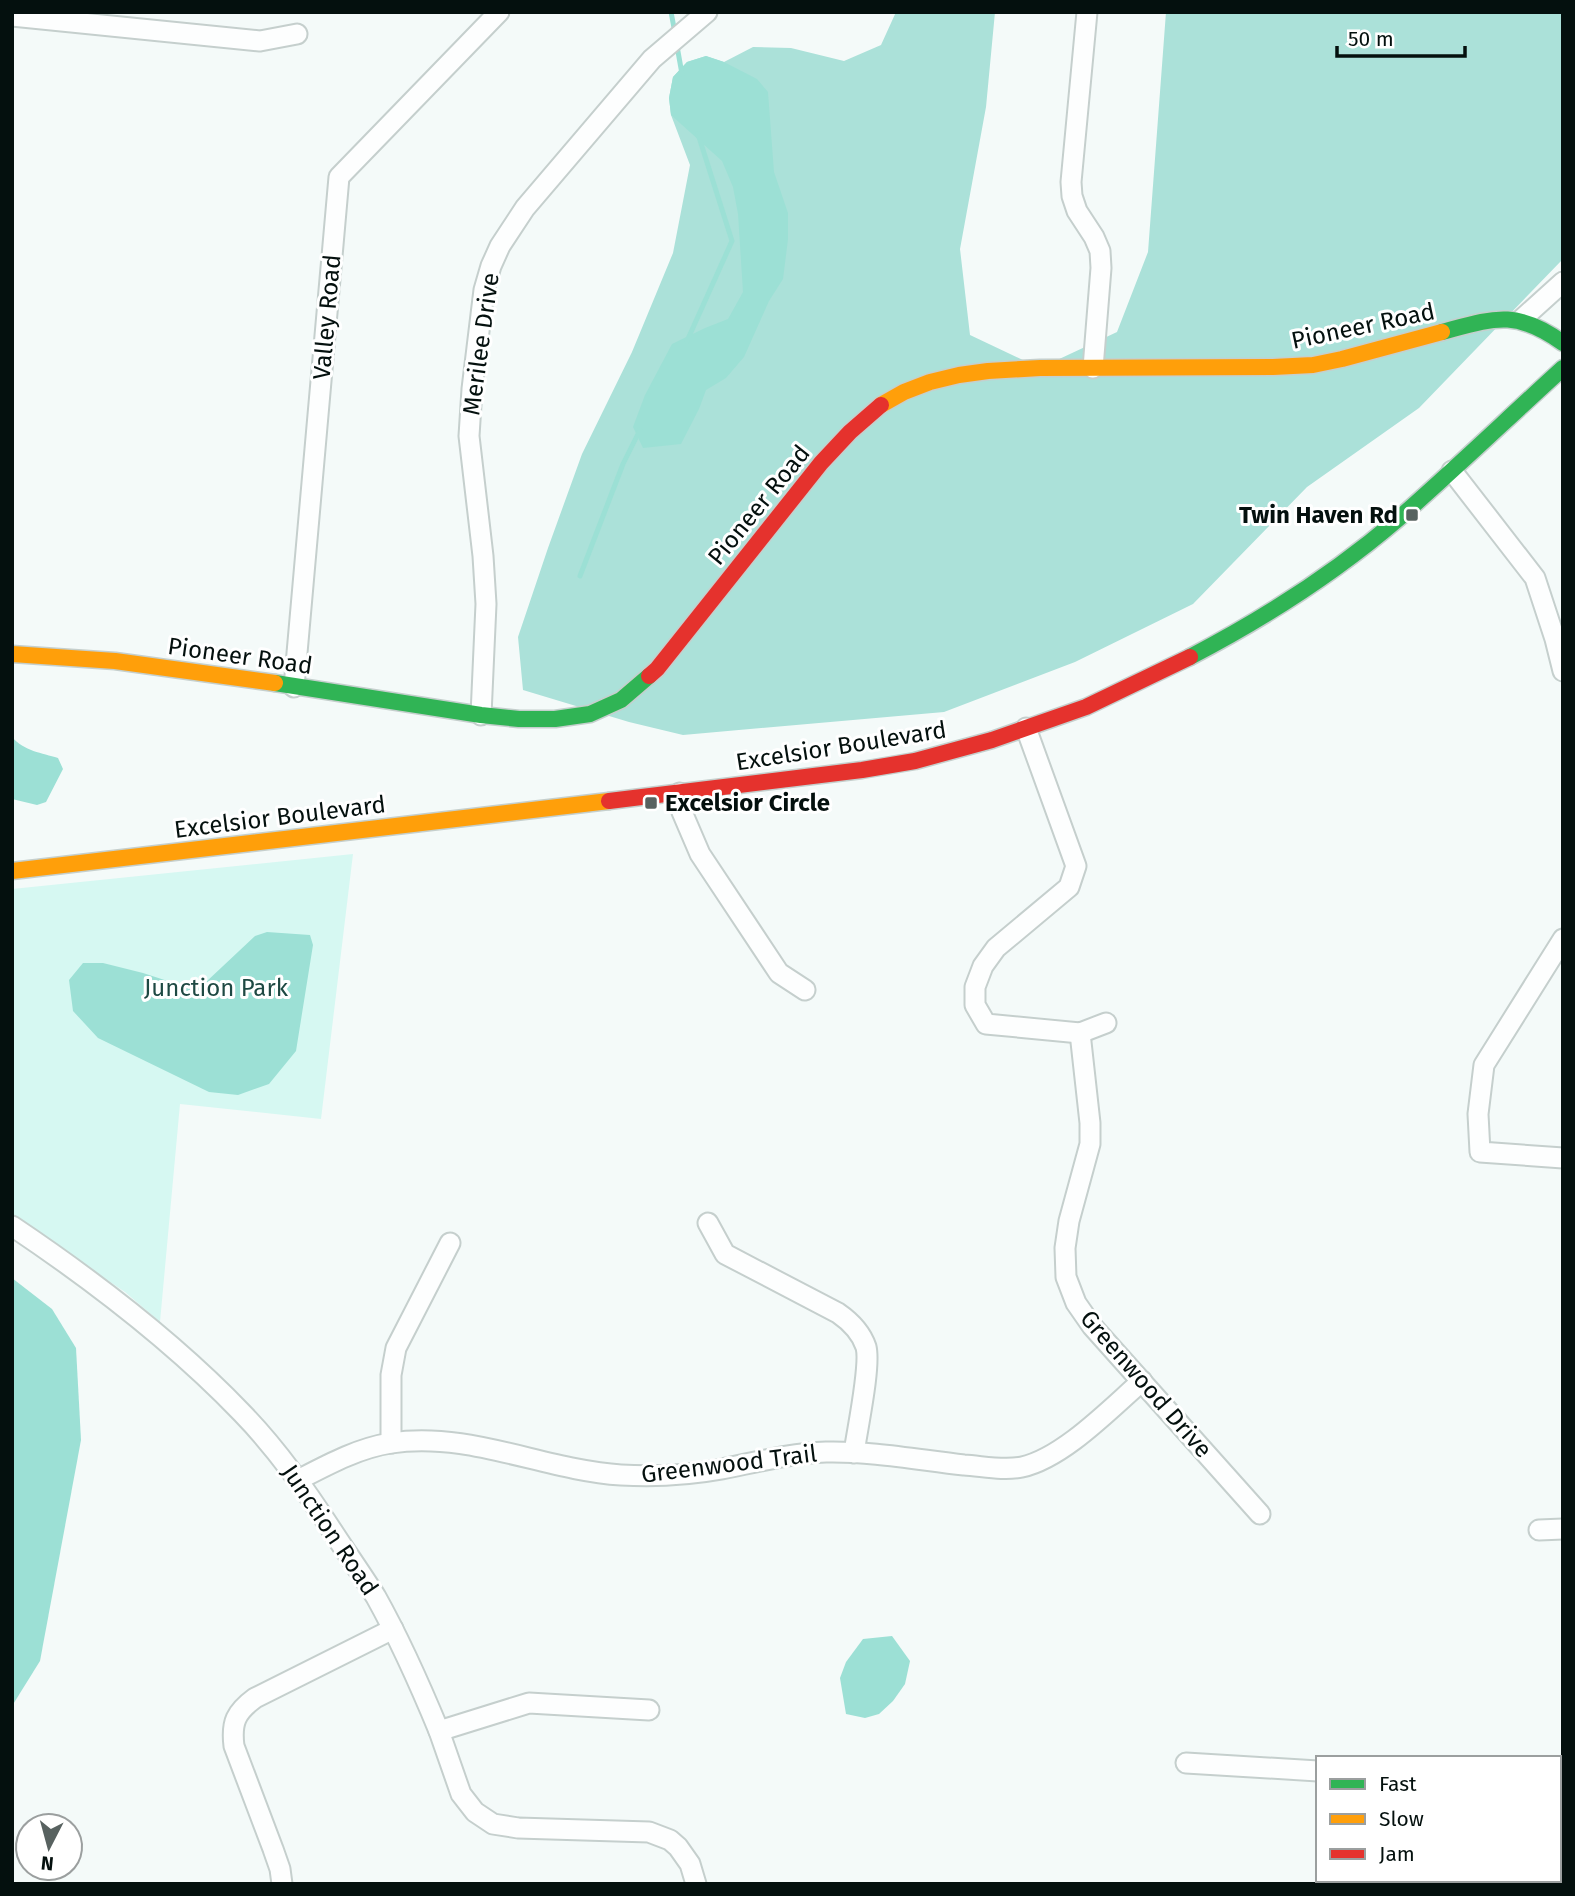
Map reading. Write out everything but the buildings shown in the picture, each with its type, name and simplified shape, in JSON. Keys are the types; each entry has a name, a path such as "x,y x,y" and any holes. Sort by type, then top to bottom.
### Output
{"street":[{"name":"Valley Road","path":"294,687 339,177 499,12"},
{"name":"Merilee Drive","path":"481,715 486,604 469,436 484,290 491,266 500,246 525,208 652,59 707,12"},
{"path":"1087,12 1070,182 1077,211 1100,251 1093,368"},
{"path":"12,16 260,41 297,34"},
{"path":"1563,282 1522,319 1547,331 1563,343"},
{"name":"Pioneer Road","path":"12,654 123,662 519,719 555,719 590,714 621,700 657,669 821,463 878,407 904,392 958,375 1001,371 1313,365 1480,322 1522,319"},
{"name":"Excelsior Boulevard","path":"12,871 863,770 915,761 992,740 1086,707 1142,681 1220,641 1292,598 1397,520 1563,368"},
{"path":"1452,471 1535,578 1563,671"},
{"path":"1026,728 1076,866 1069,887 996,948 975,988 975,1005 986,1024 1080,1033 1106,1023"},
{"path":"680,793 682,812 700,854 779,974 805,989"},
{"path":"1563,939 1484,1065 1478,1114 1480,1152 1563,1158"},
{"name":"Greenwood Drive","path":"1080,1033 1090,1144 1069,1220 1065,1248 1066,1277 1076,1303 1092,1326 1261,1514"},
{"path":"708,1223 725,1254 838,1313 851,1322 860,1335 867,1350 854,1453"},
{"name":"Junction Road","path":"12,1226 82,1275 156,1333 201,1372 282,1458 374,1595 393,1629 439,1731 461,1794 475,1812 494,1824 518,1829 649,1832 678,1846 690,1864 696,1884"},
{"path":"391,1443 391,1375 396,1348 450,1243"},
{"name":"Greenwood Trail","path":"298,1480 334,1461 391,1443 442,1441 620,1475 669,1476 792,1455 826,1452 997,1468 1021,1467 1045,1458 1071,1442 1142,1381"},
{"path":"1539,1530 1563,1529"},
{"path":"282,1884 280,1869 234,1746 236,1718 243,1706 255,1698 393,1629"},
{"path":"439,1731 529,1703 649,1710"},
{"path":"1186,1763 1316,1771"}],"green space":[{"name":"Junction Park","path":"353,854 321,1119 180,1104 160,1322 125,1292 12,1216 12,889"}],"shaded area":[{"path":"896,12 995,12 986,107 960,249 970,335 1040,368 1117,332 1148,252 1166,12 1563,12 1563,259 1419,408 1307,487 1193,604 1075,662 944,712 683,735 629,722 523,690 518,637 548,548 582,454 632,352 673,253 690,165 671,115 669,98 673,77 687,62 706,56 724,62 753,47 791,48 844,61 881,45"},
{"path":"706,56 757,79 768,92 774,172 788,213 783,279 769,301 744,357 726,378 706,390 681,444 643,448 633,427 645,395 672,344 728,319 743,292 738,214 733,187 722,161 671,115 669,98 673,77 687,62"},
{"path":"12,737 28,748 58,758 63,769 46,802 37,805 12,799"},
{"path":"267,932 310,935 313,945 296,1051 269,1084 238,1095 209,1092 98,1038 73,1011 69,980 83,963 103,963 183,986 206,982 255,936"},
{"path":"12,1278 52,1309 76,1348 81,1440 40,1661 12,1706"},
{"path":"892,1636 910,1661 905,1684 879,1714 865,1718 846,1714 840,1678 846,1662 863,1639"}],"waterway":[{"path":"671,12 675,33"},
{"path":"677,46 682,74"},
{"path":"687,341 732,241 698,134"},
{"path":"580,576 623,464 640,430"}],"traffic: fast":[{"path":"1442,332 1491,320 1518,321 1532,325 1563,343"},
{"path":"1190,657 1298,594 1374,539 1563,368"},
{"path":"275,683 481,715 555,719 590,714 621,700 649,676"}],"traffic: slow":[{"path":"881,405 930,382 988,371 1313,365 1442,332"},
{"path":"12,654 115,661 275,683"},
{"path":"12,871 609,801"}],"traffic: jam":[{"path":"649,676 821,463 850,432 881,405"},
{"path":"609,801 915,761 992,740 1086,707 1190,657"}],"place":[{"name":"Twin Haven Rd","path":"1412,515"},
{"name":"Excelsior Circle","path":"651,803"}]}
